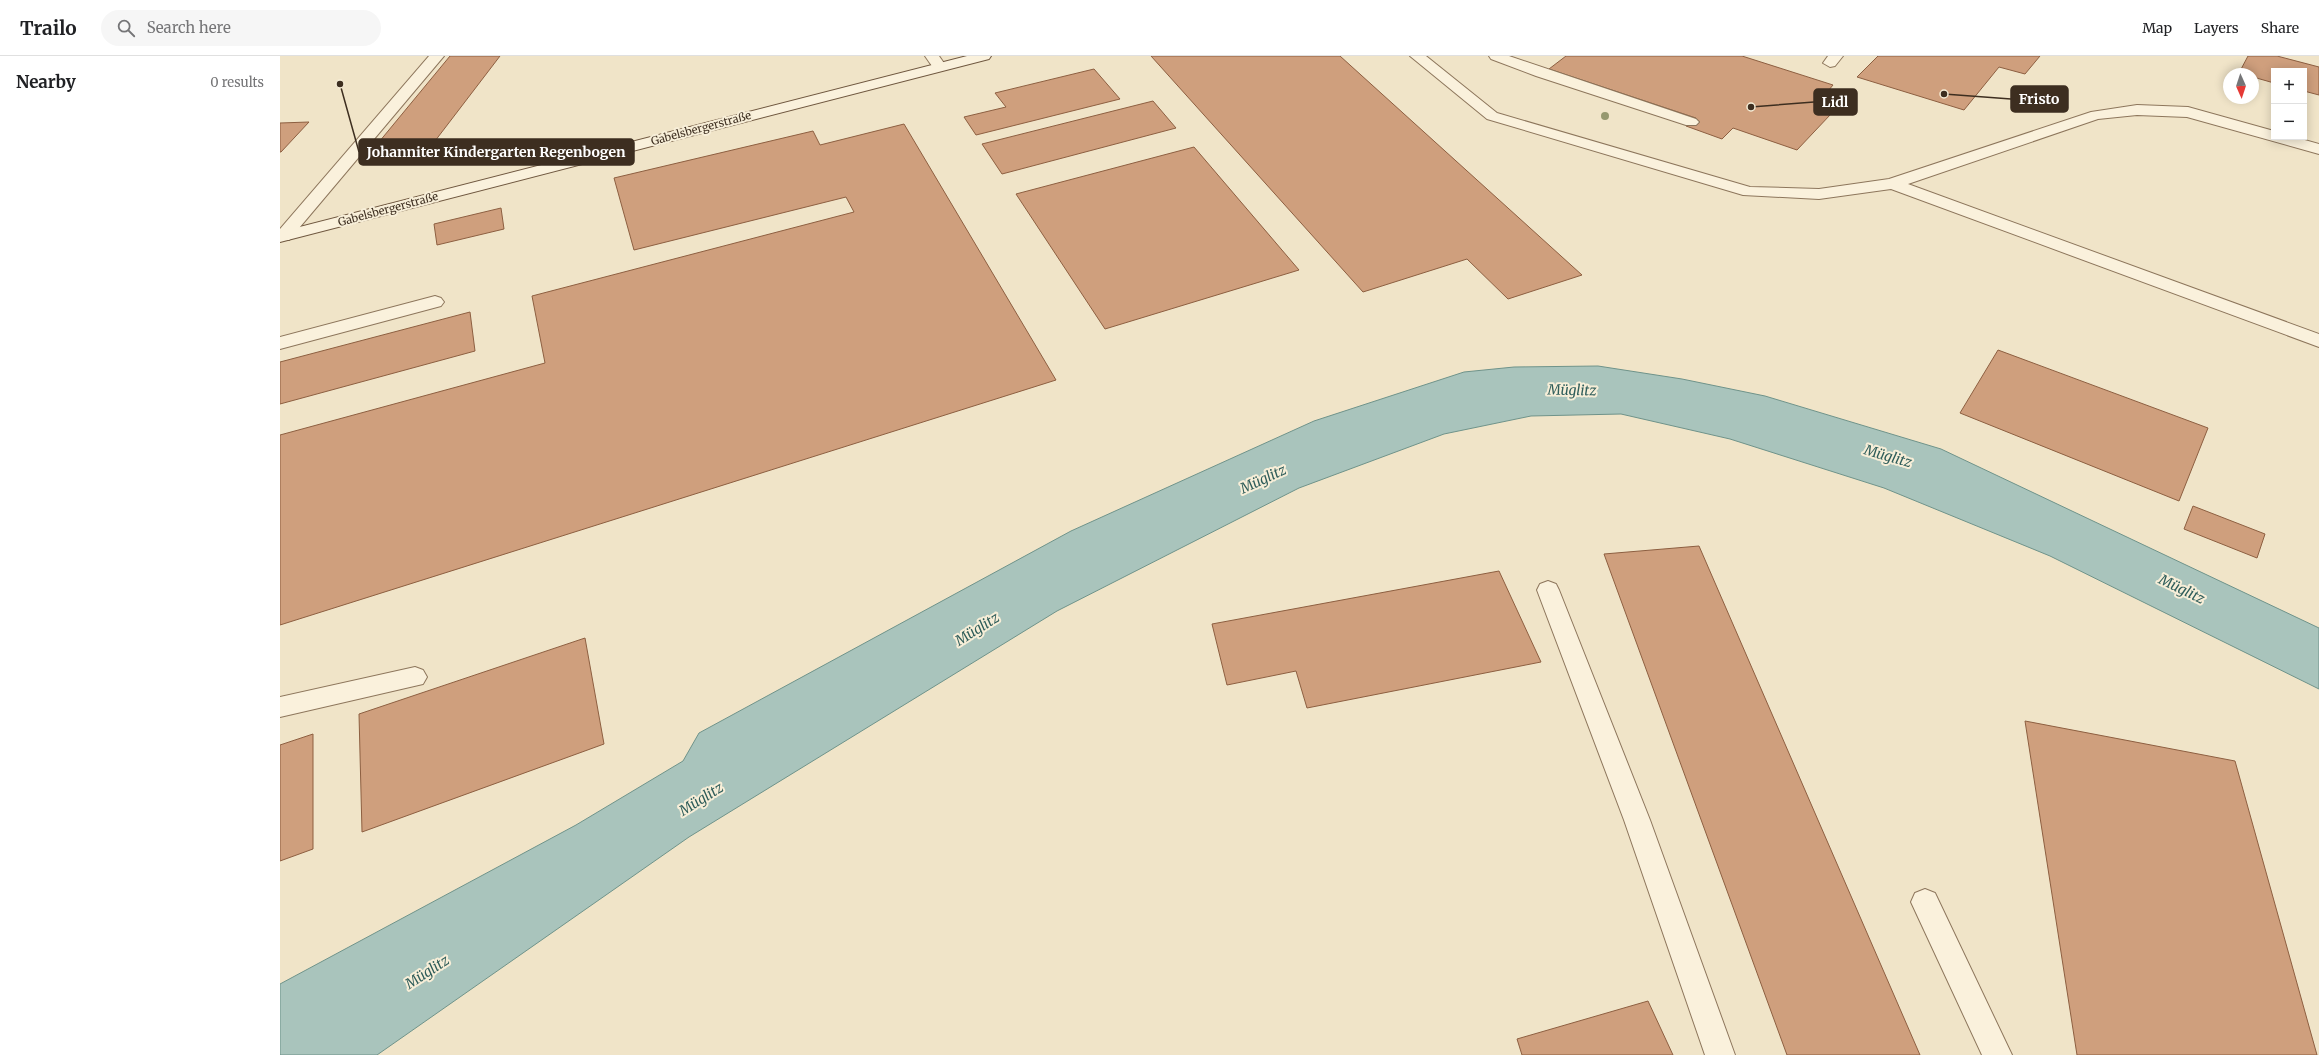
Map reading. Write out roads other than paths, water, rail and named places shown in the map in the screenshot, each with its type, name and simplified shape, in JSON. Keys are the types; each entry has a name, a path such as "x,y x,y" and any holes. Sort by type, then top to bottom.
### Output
{"street":[{"path":"281,236 437,56"},
{"name":"Gabelsbergerstraße","path":"281,236 935,61 984,56"},
{"path":"1417,56 1492,116 1749,192 1819,194 1892,184 2096,115 2130,110 2188,112 2271,135"},
{"path":"1496,56 1534,71 1691,122"},
{"path":"2288,140 2319,149"},
{"path":"1892,184 2319,341"},
{"path":"280,343 435,302"},
{"path":"1548,590 1637,820 1720,1055"},
{"path":"280,707 415,677"},
{"path":"1925,902 1997,1055"}],"water":[{"name":"Müglitz","path":"1598,366 1682,379 1765,396 1941,449 2319,628 2319,689 2050,556 1884,488 1730,439 1621,414 1531,416 1444,434 1299,488 1057,611 689,837 377,1055 280,1055 280,984 576,825 683,761 699,733 1071,531 1314,421 1464,372 1514,367"}],"place":[{"name":"Johanniter Kindergarten Regenbogen","path":"340,84"},
{"name":"Fristo","path":"1944,94"},
{"name":"Lidl","path":"1751,107"}]}
